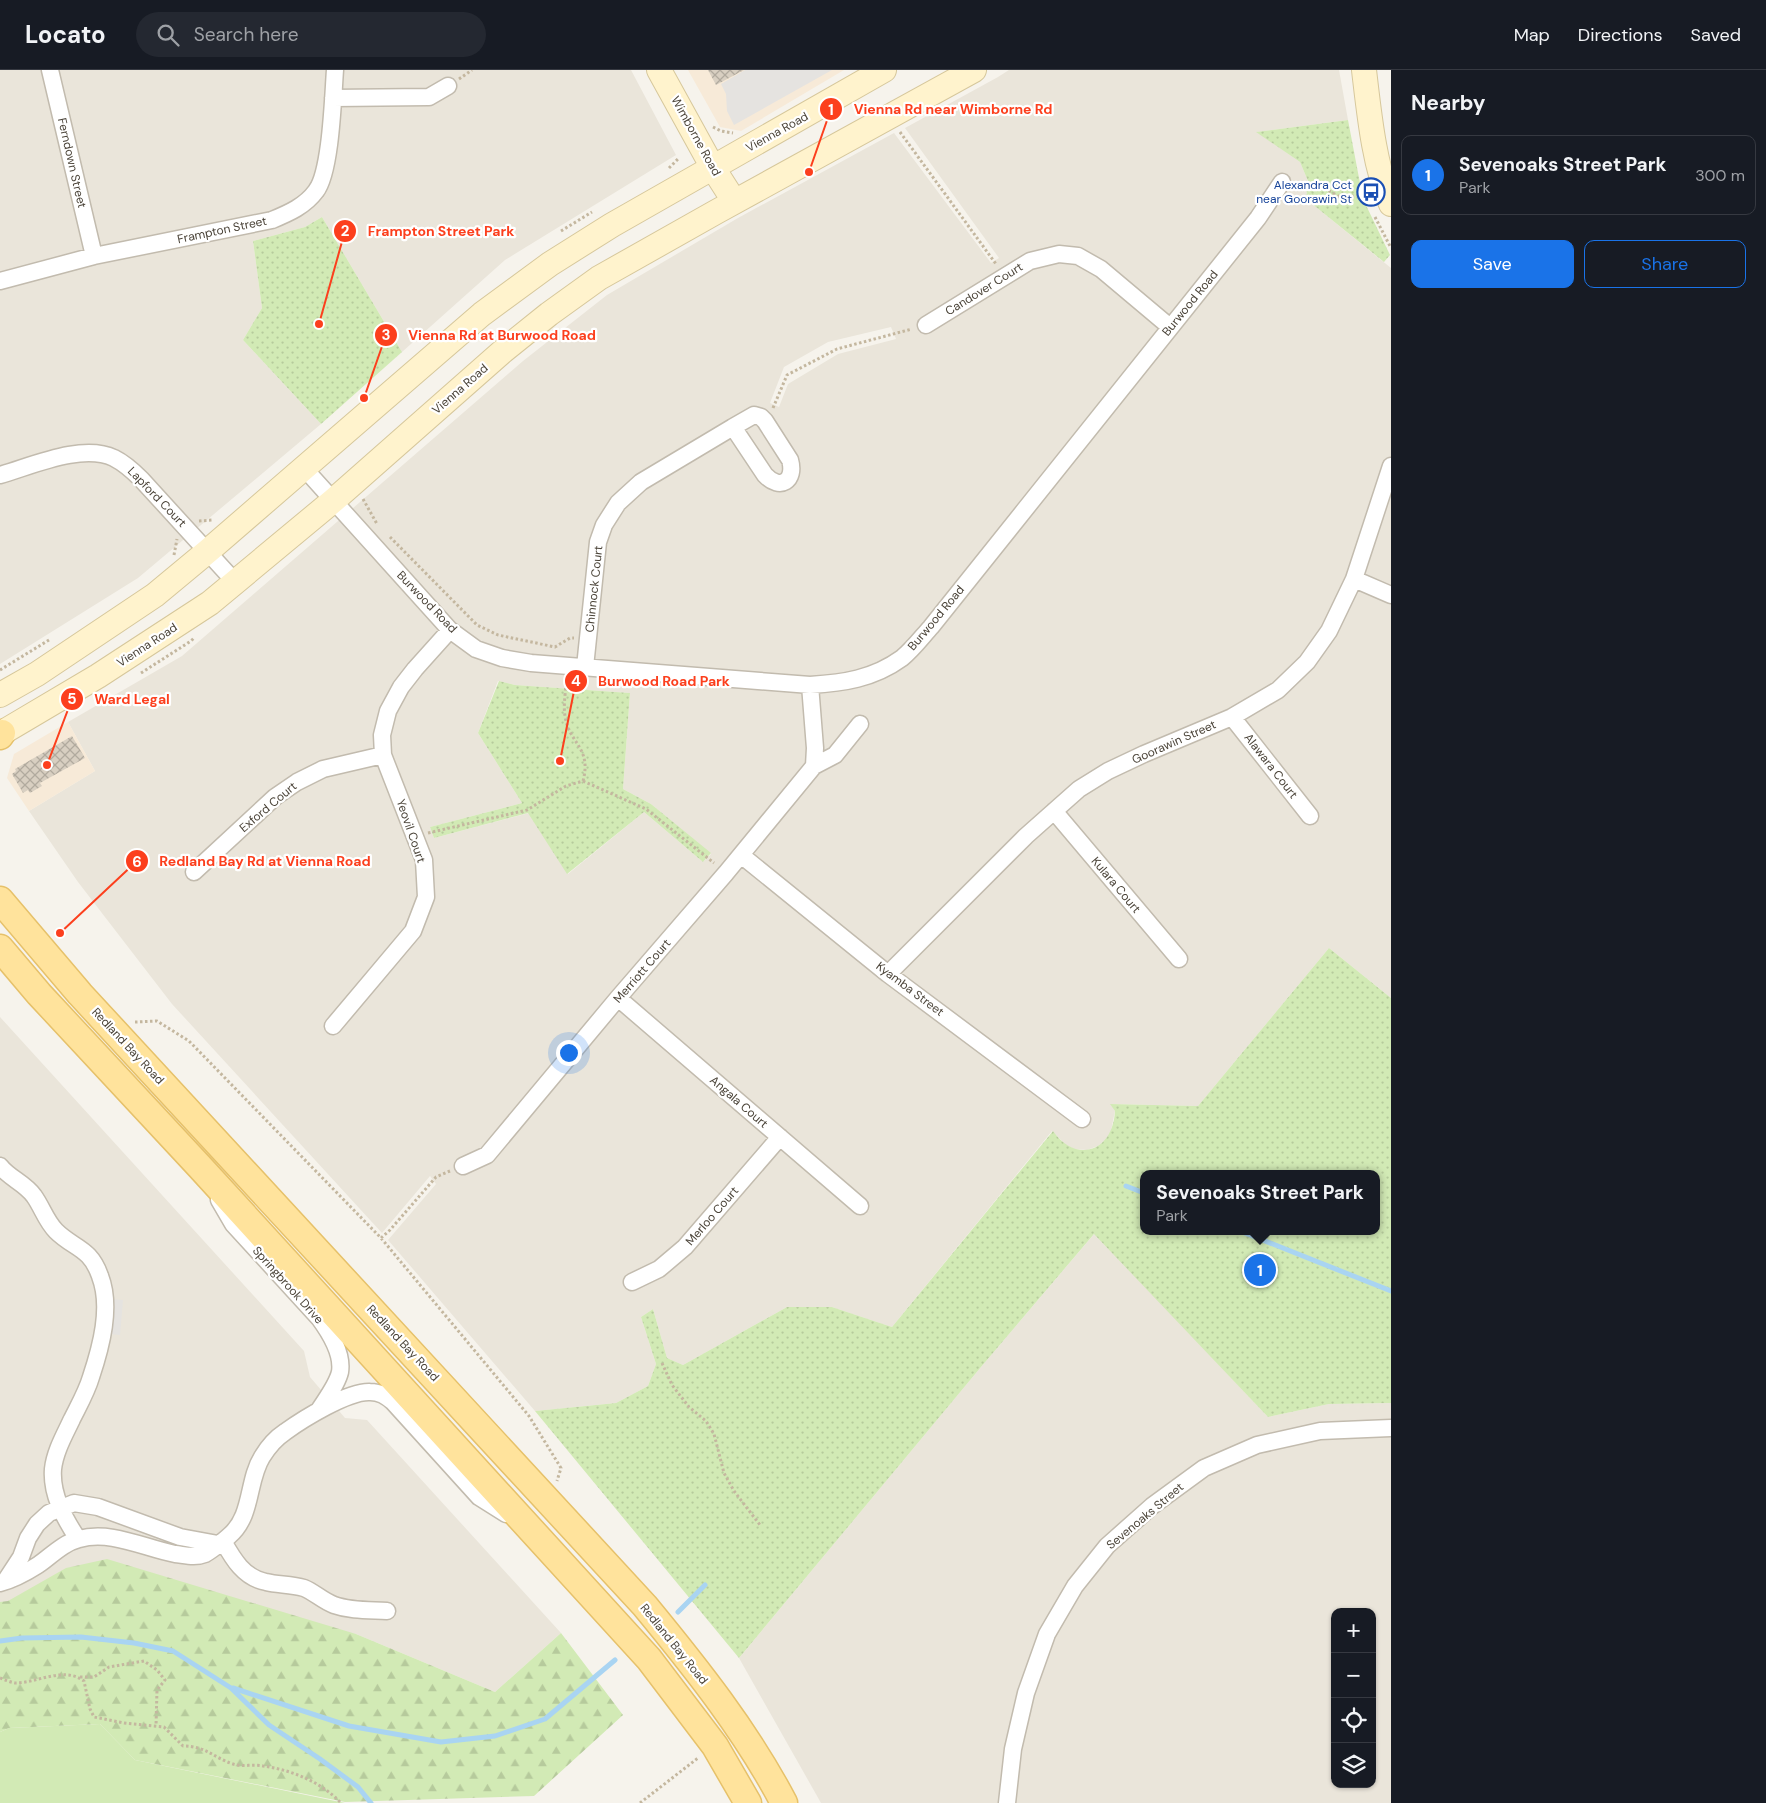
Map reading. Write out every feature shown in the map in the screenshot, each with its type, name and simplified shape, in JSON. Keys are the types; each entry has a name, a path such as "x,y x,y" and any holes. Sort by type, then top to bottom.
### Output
{"main road":[{"name":"Wimborne Road","path":"659,70 734,201"},
{"name":"Vienna Road","path":"0,696 45,669 155,595 482,314 550,264 612,225 884,70"},
{"name":"Vienna Road","path":"1,734 70,694 210,603 334,500 503,351 549,314 599,278 734,201 974,70"},
{"path":"1364,70 1375,149 1388,197"},
{"name":"Redland Bay Road","path":"0,900 10,914 106,1023 645,1606 694,1666 752,1748 784,1803"},
{"path":"0,948 39,994 200,1167 649,1659 715,1746 748,1803"}],"street":[{"name":"Ferndown Street","path":"50,70 94,256"},
{"name":"Frampton Street","path":"0,281 94,256 272,220 304,204 318,190 325,170 333,98 334,70"},
{"path":"333,98 430,97 448,86"},
{"name":"Burwood Road","path":"304,468 450,630 476,649 502,658 531,663 810,685 842,683 873,675 903,658 931,627 1258,218 1282,182"},
{"name":"Candover Court","path":"926,325 1030,261 1059,254 1078,256 1101,269 1170,327"},
{"name":"Chinnock Court","path":"585,667 598,542 604,526 618,503 641,482 754,415 764,420"},
{"path":"733,427 765,475 777,484 783,483 788,480 791,474 790,460 764,420"},
{"name":"Lapford Court","path":"0,475 66,455 89,452 112,457 127,466 142,479 236,583"},
{"name":"Goorawin Street","path":"888,974 1054,811 1079,789 1108,771 1232,717 1278,690 1307,662 1329,631 1354,579 1391,466"},
{"path":"1354,579 1391,594"},
{"name":"Yeovil Court","path":"333,1026 413,931 426,897 424,860 383,755 382,735 388,711 401,687 450,630"},
{"path":"810,685 815,748 814,766"},
{"name":"Alawara Court","path":"1232,717 1310,816"},
{"name":"Merriott Court","path":"463,1166 487,1155 618,998 741,856 814,766 835,755 860,724"},
{"name":"Exford Court","path":"194,872 275,798 297,782 323,769 383,755"},
{"name":"Kulara Court","path":"1054,811 1179,959"},
{"name":"Kyamba Street","path":"741,856 888,974 1082,1119"},
{"name":"Angala Court","path":"618,998 860,1206"},
{"name":"Merloo Court","path":"632,1282 659,1269 685,1247 780,1137"},
{"name":"Springbrook Drive","path":"200,1167 233,1224 319,1318 330,1334 337,1350 340,1371 337,1380 319,1410"},
{"path":"1,1170 24,1185 34,1195 46,1219 57,1232 87,1253 101,1277 105,1296 101,1341 91,1378 60,1446 54,1467 53,1479 60,1507 78,1539"},
{"name":"Springbrook Drive","path":"2,1583 36,1566 61,1547 78,1539 92,1537 113,1538 156,1550 194,1556 206,1553 230,1536 238,1527 249,1500 254,1476 262,1458 272,1444 284,1432 319,1410 359,1392 382,1394 393,1402 479,1497 531,1530"},
{"name":"Sevenoaks Street","path":"1007,1803 1013,1749 1026,1692 1047,1634 1075,1586 1107,1546 1152,1506 1204,1468 1257,1445 1320,1431 1391,1428"},
{"path":"60,1507 74,1503 98,1507 188,1539 220,1542 242,1570 252,1578 305,1589 332,1604 352,1609 387,1611"},
{"name":"Springbrook Drive","path":"2,1583 21,1558 28,1538 37,1524 49,1513 60,1507"}],"path":[{"path":"889,117 1004,276"},
{"path":"712,126 721,131 738,134"},
{"path":"1282,182 1318,185 1342,198 1388,197"},
{"path":"764,420 772,412 787,375 837,349 926,325"},
{"path":"367,492 362,497 378,525"},
{"path":"385,532 477,625 498,635 555,647 570,638 577,638"},
{"path":"166,561 174,555 178,536"},
{"path":"0,670 55,637"},
{"path":"567,666 565,716 571,733 582,751 586,768 583,781"},
{"path":"415,836 527,810 566,786 583,781 646,809 726,873"},
{"path":"106,1023 157,1022 189,1041 381,1238 529,1416 561,1468 552,1504"},
{"path":"381,1238 436,1177 463,1166"},
{"path":"662,1363 672,1385 689,1407 706,1421 714,1434 724,1472 734,1491 760,1525"},
{"path":"0,1678 12,1683 34,1681 58,1675 94,1677 109,1667 144,1661 157,1670 165,1680 157,1690 156,1726"},
{"path":"79,1677 84,1681 90,1709 94,1717 164,1728 183,1746 194,1746 234,1764 264,1766 305,1777 332,1793 342,1803"},
{"path":"640,1803 715,1746"}],"shaded area":[{"path":"0,70 631,70 676,155 505,260 402,352 322,217 305,227 253,241 262,308 243,340 321,424 138,578 0,664"},
{"path":"688,70 844,70 741,131 720,127"},
{"path":"745,70 832,70 734,125 727,111 726,94 721,84"},
{"path":"1009,70 1339,70 1348,120 1257,132 1300,162 1308,181 1306,199 1391,268 1391,998 1329,948 1198,1106 1111,1104 1115,1111 1111,1131 1106,1140 1098,1146 1087,1150 1074,1149 1066,1145 1052,1131 892,1327 832,1307 787,1307 683,1365 667,1358 653,1309 641,1317 656,1364 648,1386 616,1403 535,1411 388,1240 436,1184 430,1176 382,1233 172,1004 78,882 29,811 95,771 68,722 182,656 523,361 607,295 738,218 894,133 991,263 999,258 905,128","holes":["891,327 896,339 838,354 788,384 779,407 770,403 784,367 828,342","498,681 515,685 630,693 623,789 651,804 711,854 703,862 644,812 568,874 529,813 434,838 430,827 522,803 478,733"]},
{"path":"68,722 95,771 29,811 7,778 14,754"},
{"path":"0,1017 304,1351 310,1377 345,1418 367,1420 561,1633 495,1692 356,1634 0,1602"},
{"path":"1095,1233 1268,1417 1329,1404 1391,1403 1391,1803 821,1803 739,1658"},
{"path":"111,1299 123,1300 120,1335 108,1334"}],"green space":[{"path":"1348,120 1363,199 1390,255 1384,262 1306,199 1308,181 1300,162 1256,132"},
{"path":"322,217 402,352 321,424 243,340 262,308 253,241 305,227"},
{"path":"499,681 515,685 630,693 623,789 651,804 711,853 703,862 644,812 567,874 528,813 434,838 430,827 522,803 478,733"},
{"path":"1329,948 1391,998 1391,1403 1329,1404 1268,1417 1094,1234 739,1658 535,1411 616,1403 648,1386 656,1364 641,1317 653,1309 667,1358 683,1365 787,1307 832,1307 892,1327 1053,1131 1072,1148 1092,1149 1101,1144 1108,1136 1113,1125 1115,1111 1110,1104 1198,1106"},
{"path":"107,1559 356,1634 495,1692 561,1633 623,1715 534,1796 345,1802 135,1760 100,1724 9,1728 0,1732 0,1602 8,1601 66,1568"},
{"path":"100,1724 135,1760 345,1803 0,1803 0,1732 9,1728"}],"building":[{"path":"708,70 744,70 716,85"},
{"path":"72,736 85,758 40,783 42,786 30,793 28,790 23,793 12,774 16,771 15,769"}],"waterway":[{"path":"1126,1186 1140,1191"},
{"path":"1250,1235 1391,1291"},
{"path":"678,1612 705,1585"},
{"path":"0,1641 22,1638 81,1637 134,1643 173,1651 231,1688 269,1725 358,1787 371,1803"},
{"path":"233,1688 349,1726 441,1742 495,1736 545,1719 615,1660"}],"place":[{"name":"Vienna Rd near Wimborne Rd","path":"809,172"},
{"name":"Alexandra Cct near Goorawin St","path":"1371,192"},
{"name":"Frampton Street Park","path":"319,324"},
{"name":"Vienna Rd at Burwood Road","path":"364,398"},
{"name":"Burwood Road Park","path":"560,761"},
{"name":"Ward Legal","path":"47,765"},
{"name":"Redland Bay Rd at Vienna Road","path":"60,933"},
{"name":"Sevenoaks Street Park","path":"1260,1270"}]}
